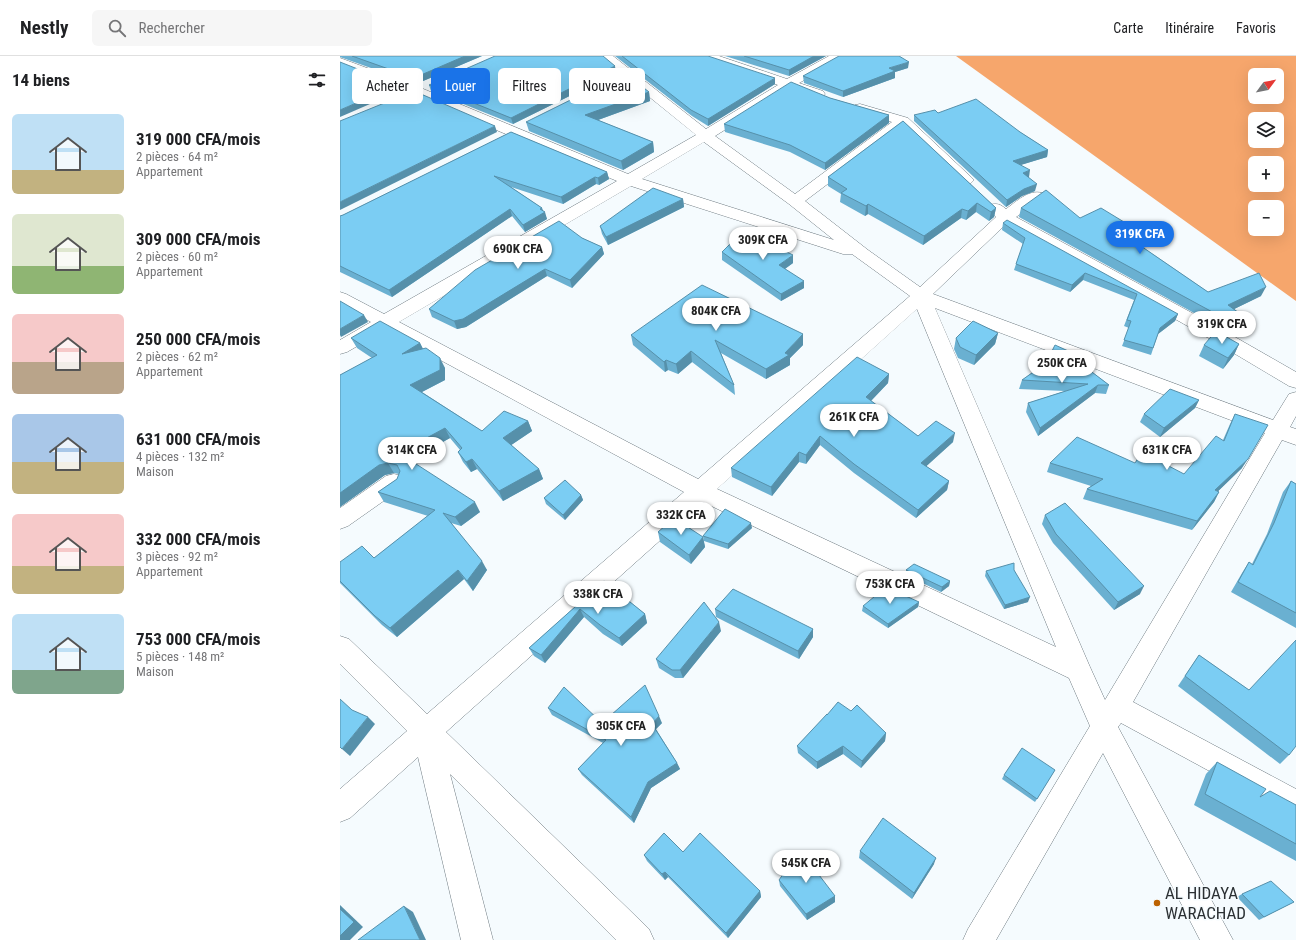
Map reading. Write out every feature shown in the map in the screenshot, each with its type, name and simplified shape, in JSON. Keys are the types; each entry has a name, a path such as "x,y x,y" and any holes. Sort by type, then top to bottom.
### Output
{"street":[{"path":"605,56 620,78 705,136 795,201 862,254 921,296 1287,434"},
{"path":"707,56 790,83 829,98"},
{"path":"340,348 705,136 790,83 838,56"},
{"path":"340,62 359,68"},
{"path":"423,88 514,131 629,180 862,254"},
{"path":"850,105 903,120 976,190"},
{"path":"795,201 903,120"},
{"path":"500,138 528,124"},
{"path":"340,808 921,296 1005,217 1036,196"},
{"path":"988,201 1005,217 1207,329 1296,381"},
{"path":"921,296 1078,670 1110,717 1217,940"},
{"path":"340,298 701,491 1078,670"},
{"path":"979,940 1110,717 1287,434 1296,399"},
{"path":"340,520 394,482"},
{"path":"340,647 638,940"},
{"path":"1110,717 1296,804"},
{"path":"426,732 477,940"}],"shaded area":[{"path":"956,56 1296,56 1296,301"}],"building":[{"path":"352,56 465,56 437,68 431,68 431,71 423,74 423,68 386,68"},
{"path":"495,56 603,56 615,66 611,68 569,68 569,89 561,93 561,68 498,68 498,104 539,104 511,118 476,104 490,104 490,68 468,68"},
{"path":"622,56 708,56 775,78 708,119 691,110 645,74 645,68 637,68"},
{"path":"744,56 814,56 789,70"},
{"path":"839,56 899,56 909,62 889,68 895,71 843,91 803,76"},
{"path":"340,62 355,68 352,68 352,104 354,104 340,110"},
{"path":"791,82 830,98 889,115 825,163 790,145 724,124"},
{"path":"423,95 431,98 431,104 444,104 495,126 340,202 340,121 382,104 423,104"},
{"path":"976,99 1020,132 1048,150 1013,161 1030,170 1023,173 1037,184 1024,189 1007,200 914,115 935,110 938,113"},
{"path":"569,101 569,104 616,104 585,115 653,142 621,161 526,122"},
{"path":"903,121 996,208 991,212 977,203 968,211 962,209 924,236 868,204 866,206 841,193 847,189 828,177"},
{"path":"511,132 607,172 598,178 595,177 561,197 494,176 542,208 540,209 545,212 523,225 510,209 389,290 340,266 340,216"},
{"path":"653,188 683,199 606,237 600,226"},
{"path":"1046,190 1080,218 1101,208 1147,236 1135,242 1208,292 1259,273 1266,287 1228,305 1246,318 1240,327 1021,208"},
{"path":"1007,220 1178,314 1160,328 1153,348 1124,340 1131,321 1127,320 1137,294 1085,273 1072,285 1016,264 1025,238 1003,223"},
{"path":"559,221 582,238 602,247 570,280 545,269 463,319 454,321 429,309 475,270"},
{"path":"743,231 793,255 779,265 804,281 781,294 722,252"},
{"path":"702,285 803,334 785,353 789,355 766,369 715,340 734,385 691,351 676,364 666,360 664,362 631,335"},
{"path":"340,301 364,315 340,329"},
{"path":"380,321 420,343 402,354 426,348 440,358 440,370 410,385 482,431 504,411 528,421 503,438 539,469 499,491 472,459 466,462 458,452 462,448 445,428 399,453 475,502 455,517 443,513 482,561 467,581 458,570 390,628 375,616 340,581 340,562 362,546 374,558 435,510 378,492 397,479 400,471 397,465 388,463 379,465 340,493 340,375 377,355 351,338"},
{"path":"973,321 998,333 976,355 960,347 956,338"},
{"path":"1216,331 1239,344 1228,358 1204,345"},
{"path":"1055,345 1086,359 1080,363 1109,385 1098,385 1040,428 1028,403 1088,384 1022,380 1046,363"},
{"path":"857,357 889,374 866,397 918,436 936,421 955,433 921,463 949,481 918,510 854,464 820,436 806,455 799,452 771,487 731,468"},
{"path":"1170,389 1199,400 1164,428 1144,414"},
{"path":"1235,414 1268,425 1248,459 1215,490 1219,492 1197,521 1087,489 1103,479 1050,463 1077,437 1135,463 1142,452 1184,474 1216,436 1224,441"},
{"path":"565,480 581,495 563,515 544,498"},
{"path":"1291,481 1296,484 1296,613 1238,582 1249,562 1253,565 1274,523"},
{"path":"1065,503 1144,586 1118,602 1056,534 1045,515"},
{"path":"725,509 751,523 728,544 703,536"},
{"path":"674,518 703,537 689,555 658,532"},
{"path":"1014,563 1014,570 1030,597 1005,605 986,571"},
{"path":"914,564 950,581 942,587 906,570"},
{"path":"604,581 645,614 619,638 580,609 541,655 529,648"},
{"path":"886,587 919,602 888,624 863,606"},
{"path":"733,589 813,629 798,651 715,609"},
{"path":"704,602 719,622 680,670 672,670 656,659"},
{"path":"1296,640 1296,746 1289,755 1185,676 1199,655 1249,690"},
{"path":"645,685 659,716 652,724 677,763 648,782 631,817 578,769 606,740 548,708 564,687 602,723"},
{"path":"340,699 352,710 368,717 342,749 340,747"},
{"path":"838,702 851,711 857,705 886,733 862,761 843,746 817,762 797,746"},
{"path":"1022,748 1055,770 1037,799 1004,775"},
{"path":"1217,762 1266,789 1260,797 1270,791 1296,805 1296,844 1205,794"},
{"path":"883,818 936,858 914,893 860,851"},
{"path":"664,833 683,852 700,833 760,891 726,933 665,872 662,874 644,855"},
{"path":"800,850 835,896 806,914 779,880"},
{"path":"1271,881 1294,902 1264,917 1242,894"},
{"path":"404,906 420,940 358,940"},
{"path":"340,909 354,922 340,936"}],"place":[{"name":"AL HIDAYA WARACHAD","path":"1157,903"}]}
